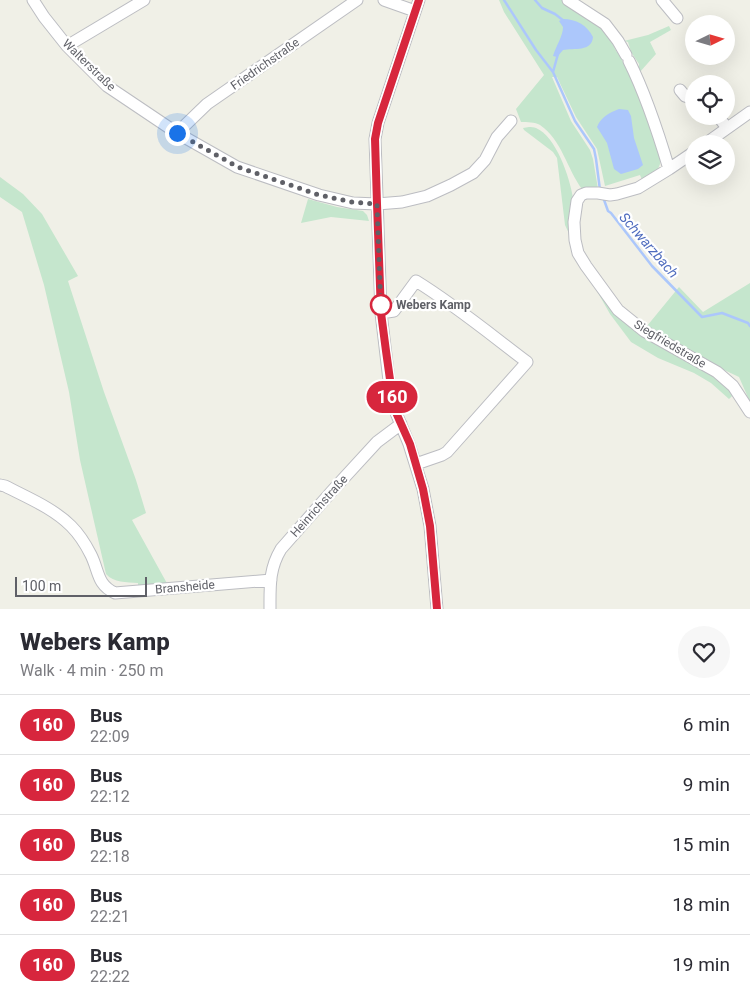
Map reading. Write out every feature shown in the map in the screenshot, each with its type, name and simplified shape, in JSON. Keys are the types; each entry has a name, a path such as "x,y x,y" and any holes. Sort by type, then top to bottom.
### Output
{"street":[{"name":"Walterstraße","path":"33,0 44,17 68,46 107,86 177,133 238,167 319,195 352,202 377,204 402,202 427,196 473,173 485,160 497,137 511,121"},
{"path":"68,46 144,0"},
{"name":"Friedrichstraße","path":"177,133 207,104 357,0"},
{"path":"384,0 417,5 378,123 375,139 377,204 381,313 390,389 394,408 410,444 423,489 430,526 437,609"},
{"path":"568,0 606,24 618,41 646,100 669,169"},
{"path":"662,0 677,18"},
{"path":"680,90 685,96"},
{"path":"717,135 750,112"},
{"name":"Siegfriedstraße","path":"685,158 638,188 610,195 598,193 581,195 577,201 574,222 578,254 594,279 618,310 644,332 717,372 734,386 750,412"},
{"path":"381,313 394,311 416,281 438,294 527,362 446,452 416,464"},
{"name":"Heinrichstraße","path":"272,608 271,580 275,560 280,549 377,442 401,424"},
{"name":"Bransheide","path":"0,485 57,514 72,527 91,555 102,583 108,590 115,593 271,580"}],"green space":[{"path":"499,0 564,0 602,26 637,86 660,153 660,164 656,174 643,182 640,175 605,186 597,149 576,117 557,77 552,77 571,121 590,150 598,189 582,189 548,131 538,124 521,122 516,109 544,75 504,12"},
{"path":"669,26 671,30 650,42 656,54 639,73 639,64 631,52 628,42 624,41 648,35"},
{"path":"529,127 543,132 556,148 561,158 574,203 572,240 565,225 557,158 553,152 523,128"},
{"path":"0,177 23,194 42,214 78,276 68,281 146,513 132,520 169,587 138,588 138,583 116,581 106,574 80,460 69,392 44,285 22,212 0,197"},
{"path":"308,199 337,207 363,211 369,221 331,217 301,223"},
{"path":"750,283 750,402 739,377 647,326 679,287 703,312"},
{"path":"593,284 615,312 715,376 734,394 729,399 711,383 694,373 658,358 631,342 610,314"}],"water":[{"path":"563,19 581,24 588,29 593,37 592,42 586,47 563,50 557,57 553,56 563,30 559,21"},
{"path":"619,109 628,110 631,116 634,138 643,165 638,169 621,174 614,169 607,143 597,127 606,116"}],"waterway":[{"name":"Schwarzbach","path":"504,0 536,50 553,72 575,121 594,149 600,190"},
{"path":"535,0 542,8 564,21"},
{"path":"553,72 558,54"},
{"name":"Schwarzbach","path":"603,197 608,211 652,266 702,317 722,313 748,323 750,326"}],"bus line":[{"name":"160","path":"419,0 378,123 375,139 376,188 381,313 390,389 394,408 410,444 423,489 430,526 437,609"}],"place":[{"name":"Webers Kamp","path":"381,305"}],"route":[{"path":"177,133 238,167 337,200 377,204 381,313 381,305"}]}
